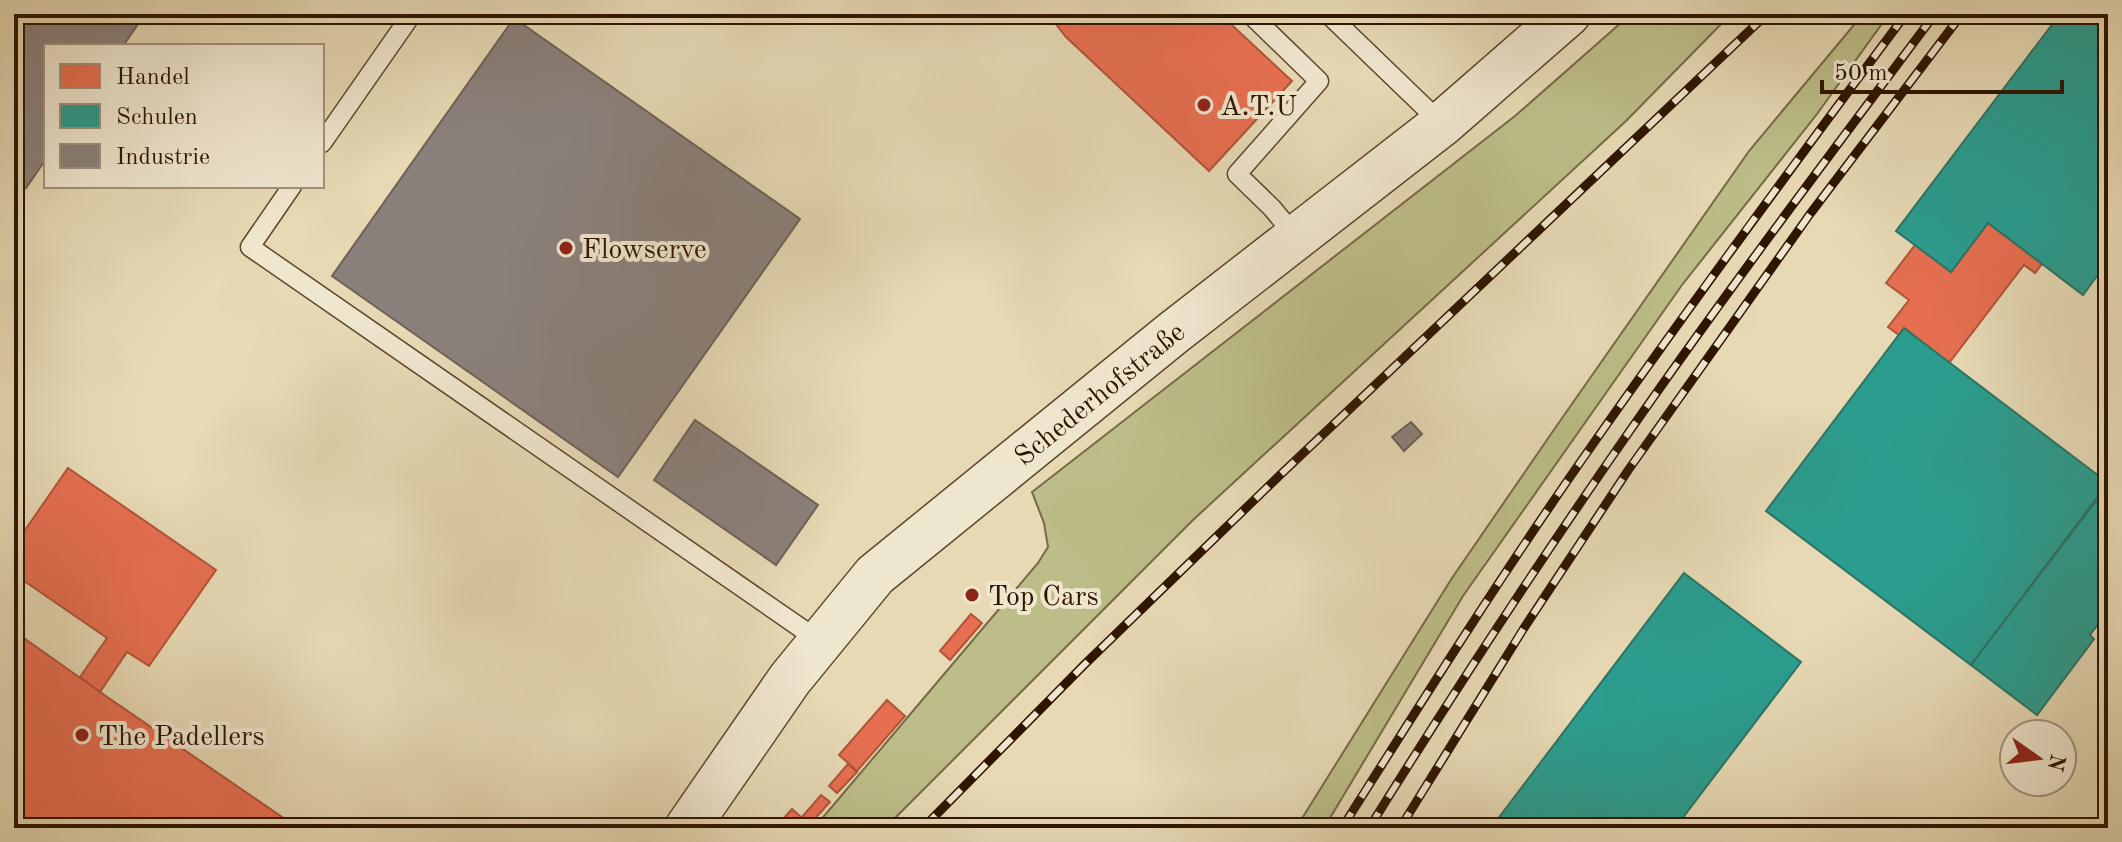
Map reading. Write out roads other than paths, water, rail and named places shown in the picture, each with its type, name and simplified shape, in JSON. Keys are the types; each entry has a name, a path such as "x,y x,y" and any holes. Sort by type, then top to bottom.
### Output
{"street":[{"name":"Schederhofstraße","path":"687,828 790,679 875,575 1173,333 1442,124 1568,14"}],"lane":[{"path":"324,140 412,14"},
{"path":"1250,14 1319,81 1237,174 1296,237"},
{"path":"1328,14 1442,124"},
{"path":"291,188 250,247 821,642"}],"railway":[{"path":"923,828 1085,664 1279,476 1767,14"},
{"path":"1342,828 1560,491 1709,281 1906,14"},
{"path":"1369,828 1611,458 1730,290 1935,14"},
{"path":"1400,828 1524,628 1629,469 1810,214 1962,14"}],"place":[{"name":"A.T.U","path":"1204,105"},
{"name":"Flowserve","path":"566,248"},
{"name":"Top Cars","path":"972,595"},
{"name":"The Padellers","path":"82,735"}]}
